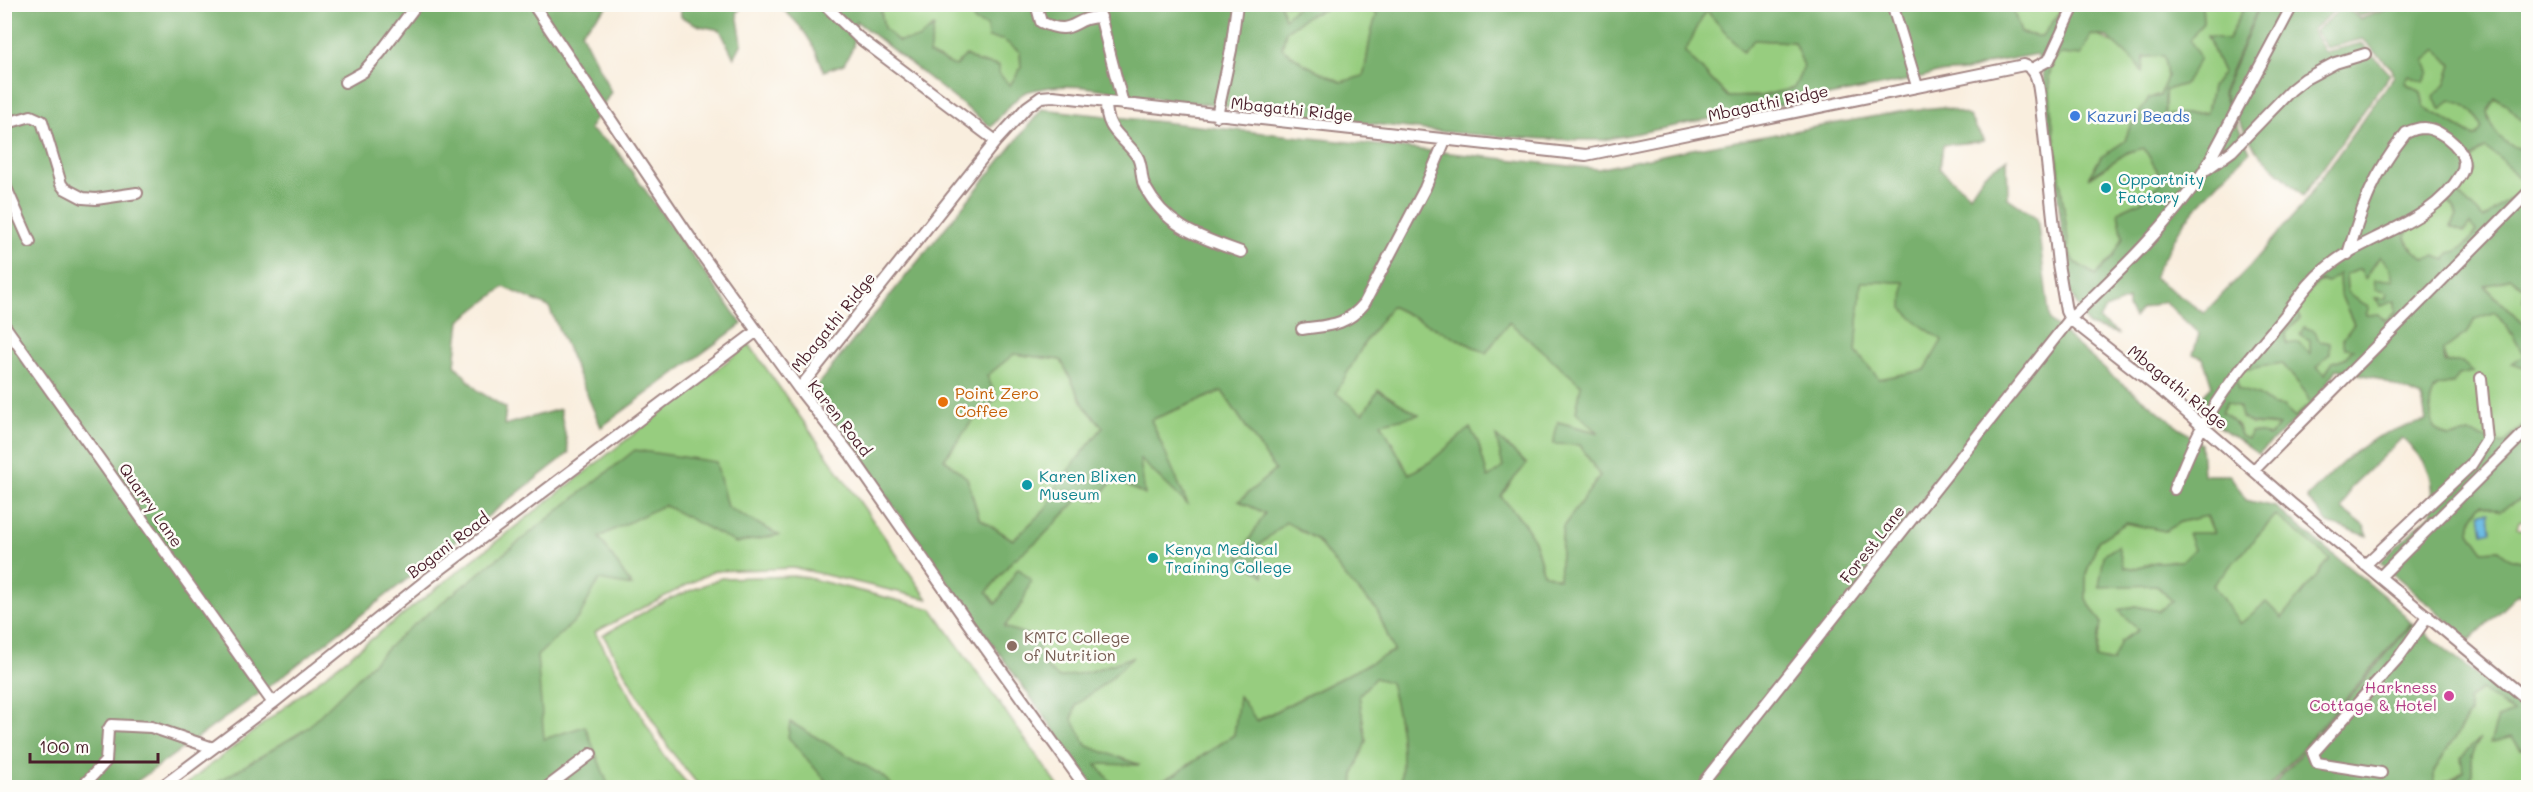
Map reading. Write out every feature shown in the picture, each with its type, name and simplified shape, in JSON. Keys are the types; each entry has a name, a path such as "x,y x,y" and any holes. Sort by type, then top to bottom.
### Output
{"street":[{"path":"345,82 363,72 417,4"},
{"name":"Karen Road","path":"533,4 691,238 799,389 851,455 1086,788"},
{"path":"824,4 858,37 996,141"},
{"path":"1036,4 1041,22 1057,29 1063,30 1084,19 1101,17"},
{"path":"1097,4 1123,104"},
{"path":"1217,116 1238,4"},
{"path":"1892,4 1917,86"},
{"path":"2070,319 2066,311 2058,264 2040,97 2032,69 2049,60 2075,4"},
{"path":"2204,171 2294,4"},
{"path":"2204,171 2232,151 2291,90 2305,79 2335,63 2365,54"},
{"name":"Mbagathi Ridge","path":"799,389 996,141 1026,107 1041,98 1053,96 1217,116 1586,155 2024,65 2032,69"},
{"path":"1106,102 1109,123 1117,136 1137,156 1142,181 1159,207 1184,231 1241,252"},
{"path":"4,124 31,116 42,121 61,184 72,193 83,198 96,199 137,193"},
{"path":"2174,489 2202,426 2252,356 2313,280 2326,267 2427,212 2447,192 2464,167 2464,157 2443,134 2426,128 2406,132 2372,183 2348,254"},
{"path":"1302,329 1344,322 1355,315 1365,304 1425,188 1445,140"},
{"name":"Forest Lane","path":"1706,785 2070,319 2166,222 2204,171"},
{"path":"4,183 30,242"},
{"path":"2254,470 2529,193"},
{"name":"Mbagathi Ridge","path":"2070,319 2202,426 2365,565 2529,700"},
{"name":"Quarry Lane","path":"4,325 273,703"},
{"name":"Bogani Road","path":"160,788 273,703 429,578 757,331"},
{"path":"2365,565 2463,473 2482,452 2487,440 2481,378"},
{"path":"2381,576 2529,429"},
{"path":"2381,773 2317,763 2313,753 2399,657 2428,616"},
{"path":"81,788 106,762 108,730 111,725 151,727 213,748"},
{"path":"546,788 591,754"}],"green space":[{"path":"1280,4 1299,5 1285,19"},
{"path":"1280,4 1285,18 1299,5 1331,5 1333,7 1309,15 1286,31 1282,48 1306,65 1341,82 1363,76 1377,15 1369,5 2011,4 2021,33 2042,37 2065,5 2202,5 2203,22 2190,40 2200,58 2185,84 2165,90 2165,115 2207,113 2212,87 2223,72 2207,36 2228,40 2245,5 2259,5 2222,93 2250,151 2184,222 2153,277 2204,313 2250,266 2300,208 2394,76 2392,69 2363,39 2327,48 2315,31 2344,6 2360,19 2400,5 2528,5 2528,127 2505,103 2495,98 2487,112 2494,130 2513,146 2519,149 2528,135 2528,237 2523,240 2523,251 2528,260 2528,306 2523,300 2525,289 2510,277 2484,286 2527,327 2528,325 2528,369 2511,364 2524,356 2512,334 2495,312 2475,319 2468,332 2443,350 2445,362 2462,362 2473,372 2459,375 2453,383 2436,387 2431,397 2430,407 2434,429 2448,437 2471,434 2503,444 2528,421 2528,495 2500,511 2482,504 2472,518 2470,532 2483,551 2499,550 2512,559 2528,562 2528,598 2518,594 2470,640 2380,562 2432,513 2433,488 2429,471 2425,463 2402,438 2351,487 2342,509 2364,526 2368,536 2328,523 2307,498 2338,467 2364,446 2392,431 2426,421 2422,397 2373,377 2337,369 2317,400 2258,454 2213,422 2196,404 2212,386 2203,358 2193,354 2199,334 2164,301 2141,309 2134,318 2128,308 2128,300 2105,309 2099,320 2119,334 2088,325 2069,290 2043,72 2037,54 1994,62 1966,71 1937,73 1603,140 1494,136 1386,126 1151,98 1098,88 1062,86 1022,94 991,127 856,21 853,47 844,64 824,71 806,34 778,5 886,5 881,12 884,28 898,41 918,39 934,27 929,54 955,66 966,55 977,62 999,66 999,74 1010,85 1021,68 1020,52 1003,40 988,38 987,26 974,21 969,5 962,5","holes":["1706,10 1743,52 1754,40 1794,42 1804,66 1794,88 1761,96 1728,97 1685,52","2091,35 2108,37 2137,64 2142,72 2144,57 2164,56 2167,77 2160,96 2149,98 2129,129 2125,141 2101,157 2088,178 2128,152 2144,148 2157,170 2159,185 2140,202 2118,212 2123,238 2113,257 2095,275 2076,263 2070,255 2051,110 2049,75 2054,58 2062,54 2081,56","2437,49 2452,65 2446,83 2433,97 2441,110 2450,100 2470,109 2482,128 2476,137 2424,107 2421,92 2405,83 2409,76 2424,82 2429,72 2425,61","2485,148 2500,158 2526,186 2484,219 2456,192 2463,178 2476,171 2471,158","2445,199 2454,208 2457,216 2451,227 2464,232 2471,224 2476,231 2462,248 2449,253 2446,260 2435,256 2425,259 2409,246 2405,235 2412,225","2380,256 2390,267 2393,280 2374,280 2376,290 2387,292 2386,299 2375,298 2381,306 2395,301 2396,313 2385,320 2379,314 2366,315 2369,307 2360,303 2347,291 2346,275 2360,269 2365,279","2339,274 2340,293 2354,324 2343,339 2345,348 2353,349 2345,358 2333,362 2325,374 2317,367 2330,353 2330,343 2319,341 2315,331 2304,327 2300,335 2310,340 2310,354 2299,342 2287,344 2286,333 2300,318 2296,307 2320,280 2327,283","2282,363 2306,393 2310,404 2295,417 2283,406 2272,405 2258,395 2238,389 2236,371","2227,402 2239,407 2241,418 2246,421 2279,426 2270,436 2251,432 2247,439 2240,436 2236,424 2229,416 2221,412"]},
{"path":"5,5 609,5 581,32 611,92 589,129 614,147 742,324 601,427 549,307 504,287 460,321 455,365 478,391 506,408 504,425 560,409 569,453 279,679 129,787 5,788"},
{"path":"680,5 743,5 737,13 742,43 734,58 720,30 700,26 681,17"},
{"path":"886,5 969,5 988,26 1020,52 1021,68 1010,86 999,74 999,66 977,62 966,55 955,67 929,54 933,27 918,39 898,41 884,28 881,11"},
{"path":"1331,5 1369,5 1377,15 1363,77 1341,82 1306,65 1282,48 1286,31 1309,15 1332,7"},
{"path":"2011,5 2065,5 2042,37 2021,33"},
{"path":"2202,5 2245,5 2228,40 2207,36 2223,72 2212,87 2207,113 2164,115 2165,90 2185,84 2190,40 2203,22"},
{"path":"2260,5 2341,5 2312,30 2325,52 2362,43 2390,74 2303,196 2256,150 2223,93"},
{"path":"2346,5 2395,5 2360,16"},
{"path":"1706,10 1743,51 1754,40 1794,42 1804,66 1794,88 1761,96 1728,97 1685,52"},
{"path":"2091,35 2106,39 2120,47 2141,71 2144,57 2164,56 2167,77 2160,96 2154,96 2129,129 2125,141 2101,157 2089,177 2128,152 2144,148 2157,170 2159,185 2140,202 2118,212 2123,238 2113,257 2095,275 2076,263 2070,255 2051,110 2049,75 2055,58"},
{"path":"2437,48 2452,65 2446,83 2450,100 2470,109 2482,128 2476,137 2424,107 2421,92 2404,82"},
{"path":"2494,98 2505,103 2528,127 2528,135 2519,149 2502,139 2491,124 2487,112"},
{"path":"1943,107 1969,116 1984,141 1943,145 1940,169 1970,195 1984,174 2007,159 2008,198 2037,218 2050,321 2110,374 2201,444 2203,475 2230,475 2246,500 2275,507 2395,605 2411,623 2269,787 1400,787 1402,746 1394,696 1390,682 1375,678 1359,695 1366,741 1354,773 1353,787 1148,787 1175,774 1234,735 1239,696 1257,721 1394,651 1377,610 1348,580 1316,539 1286,522 1255,549 1264,576 1239,557 1265,513 1239,501 1275,470 1222,391 1151,420 1188,505 1140,459 1145,495 1114,479 1097,500 1080,497 1042,537 1012,561 987,592 996,604 1018,568 1031,580 1022,604 1004,627 1041,639 1038,649 1046,667 1059,678 1092,671 1133,657 1109,680 1076,705 1072,719 1087,746 1140,765 1096,764 1115,787 1095,787 864,465 813,390 1042,109 1598,169 1681,151 1910,110","holes":["1861,282 1904,282 1903,309 1942,340 1925,370 1879,379 1856,352","1391,306 1486,353 1509,322 1581,385 1576,412 1599,433 1558,422 1553,444 1580,445 1600,476 1563,527 1559,579 1543,573 1537,549 1529,531 1501,497 1527,464 1496,436 1503,467 1488,478 1478,442 1470,428 1430,462 1409,474 1381,423 1419,415 1378,390 1363,414 1336,393 1365,342","1014,354 1061,360 1085,407 1103,427 1059,482 1046,509 1013,540 979,518 967,478 944,459 970,424 997,398 987,376","2276,515 2330,559 2282,618 2266,602 2240,624 2213,585","2207,516 2214,533 2188,533 2194,550 2181,561 2156,562 2132,569 2124,568 2118,546 2104,555 2099,587 2156,585 2172,601 2159,611 2135,606 2119,610 2138,630 2121,641 2112,662 2096,658 2101,622 2086,599 2086,574 2098,541 2126,523 2165,531 2180,522"]},
{"path":"2485,148 2500,158 2527,186 2484,219 2456,192 2459,179 2466,167"},
{"path":"2445,199 2454,208 2457,216 2451,226 2471,224 2476,231 2454,256 2438,261 2426,259 2415,251 2405,235 2412,225"},
{"path":"2380,256 2390,267 2394,281 2387,291 2386,299 2376,298 2395,301 2396,312 2385,320 2365,315 2360,303 2347,291 2346,275 2360,269 2365,279"},
{"path":"2339,274 2340,293 2354,325 2343,339 2345,347 2353,349 2345,358 2333,362 2325,374 2317,367 2329,353 2310,340 2311,354 2287,344 2286,333 2300,318 2296,308 2306,296 2319,283"},
{"path":"2510,276 2525,289 2523,300 2528,306 2527,327 2484,285 2501,282"},
{"path":"1861,281 1904,282 1919,324 1943,340 1925,370 1879,379 1856,352"},
{"path":"1391,306 1486,353 1509,322 1582,385 1600,433 1558,422 1580,445 1600,476 1563,527 1559,580 1543,573 1537,549 1529,531 1501,497 1526,464 1497,437 1503,467 1488,479 1478,442 1470,429 1430,462 1409,474 1381,423 1417,415 1379,390 1363,414 1335,394 1365,342"},
{"path":"2494,311 2512,334 2525,357 2512,364 2528,369 2528,421 2503,445 2471,434 2448,437 2434,429 2430,407 2431,397 2436,387 2453,383 2443,350 2468,332 2475,319"},
{"path":"749,344 928,599 796,568 714,571 595,632 664,756 690,787 181,788"},
{"path":"1014,354 1061,360 1085,407 1104,427 1059,482 1046,509 1013,540 979,518 967,478 944,460 970,424 997,398 986,376"},
{"path":"2282,363 2306,393 2311,404 2295,417 2283,406 2272,405 2258,395 2238,389 2236,371"},
{"path":"1222,391 1275,470 1239,501 1265,513 1239,558 1263,575 1254,549 1286,522 1316,539 1348,580 1377,610 1394,651 1256,721 1240,697 1234,735 1175,774 1148,787 1115,787 1095,764 1138,764 1087,747 1072,719 1076,705 1109,680 1132,658 1092,671 1059,678 1046,667 1038,649 1004,627 1022,604 996,604 986,593 1012,561 1042,537 1080,497 1097,500 1114,479 1140,458 1187,503 1151,420"},
{"path":"2227,402 2239,407 2251,424 2279,426 2270,436 2251,432 2247,440 2240,436 2238,426 2221,412"},
{"path":"635,450 716,462 727,507 779,535 736,543 664,505 599,537 632,586 599,580 579,617 537,656 544,739 585,726 609,787 208,788 306,729 402,634"},
{"path":"2528,495 2528,519 2519,521 2517,528 2528,532 2528,562 2512,559 2499,550 2483,551 2470,532 2472,518 2482,504 2500,510"},
{"path":"2276,515 2330,559 2282,619 2240,625 2213,585"},
{"path":"2206,516 2214,533 2181,561 2156,562 2132,569 2124,568 2099,586 2156,585 2172,601 2159,611 2135,606 2120,610 2138,630 2121,641 2113,662 2096,658 2101,622 2086,600 2086,574 2098,541 2125,523 2165,531 2180,522"},
{"path":"800,576 932,609 1059,787 700,787 670,750 603,635 662,602 721,578"},
{"path":"2413,623 2528,716 2528,751 2521,749 2511,737 2490,743 2498,718 2513,712 2481,690 2468,700 2470,713 2434,771 2434,785 2452,782 2463,772 2461,757 2480,738 2472,755 2469,787 2271,788"},
{"path":"1375,678 1390,682 1397,709 1402,746 1400,787 1353,788 1354,773 1366,741 1359,695"},
{"path":"2481,690 2514,712 2498,718 2491,742 2512,737 2521,749 2528,751 2528,787 2469,787 2472,755 2458,775 2434,785 2434,771 2470,713 2468,701"},
{"path":"790,722 880,774 894,787 831,787 788,737"}],"water":[{"path":"2489,512 2491,531 2483,533 2480,513"}],"place":[{"name":"Kazuri Beads","path":"2075,116"},
{"name":"Opportnity Factory","path":"2106,188"},
{"name":"Point Zero Coffee","path":"943,402"},
{"name":"Karen Blixen Museum","path":"1027,485"},
{"name":"Kenya Medical Training College","path":"1153,558"},
{"name":"KMTC College of Nutrition","path":"1012,646"},
{"name":"Harkness Cottage & Hotel","path":"2449,696"}]}
